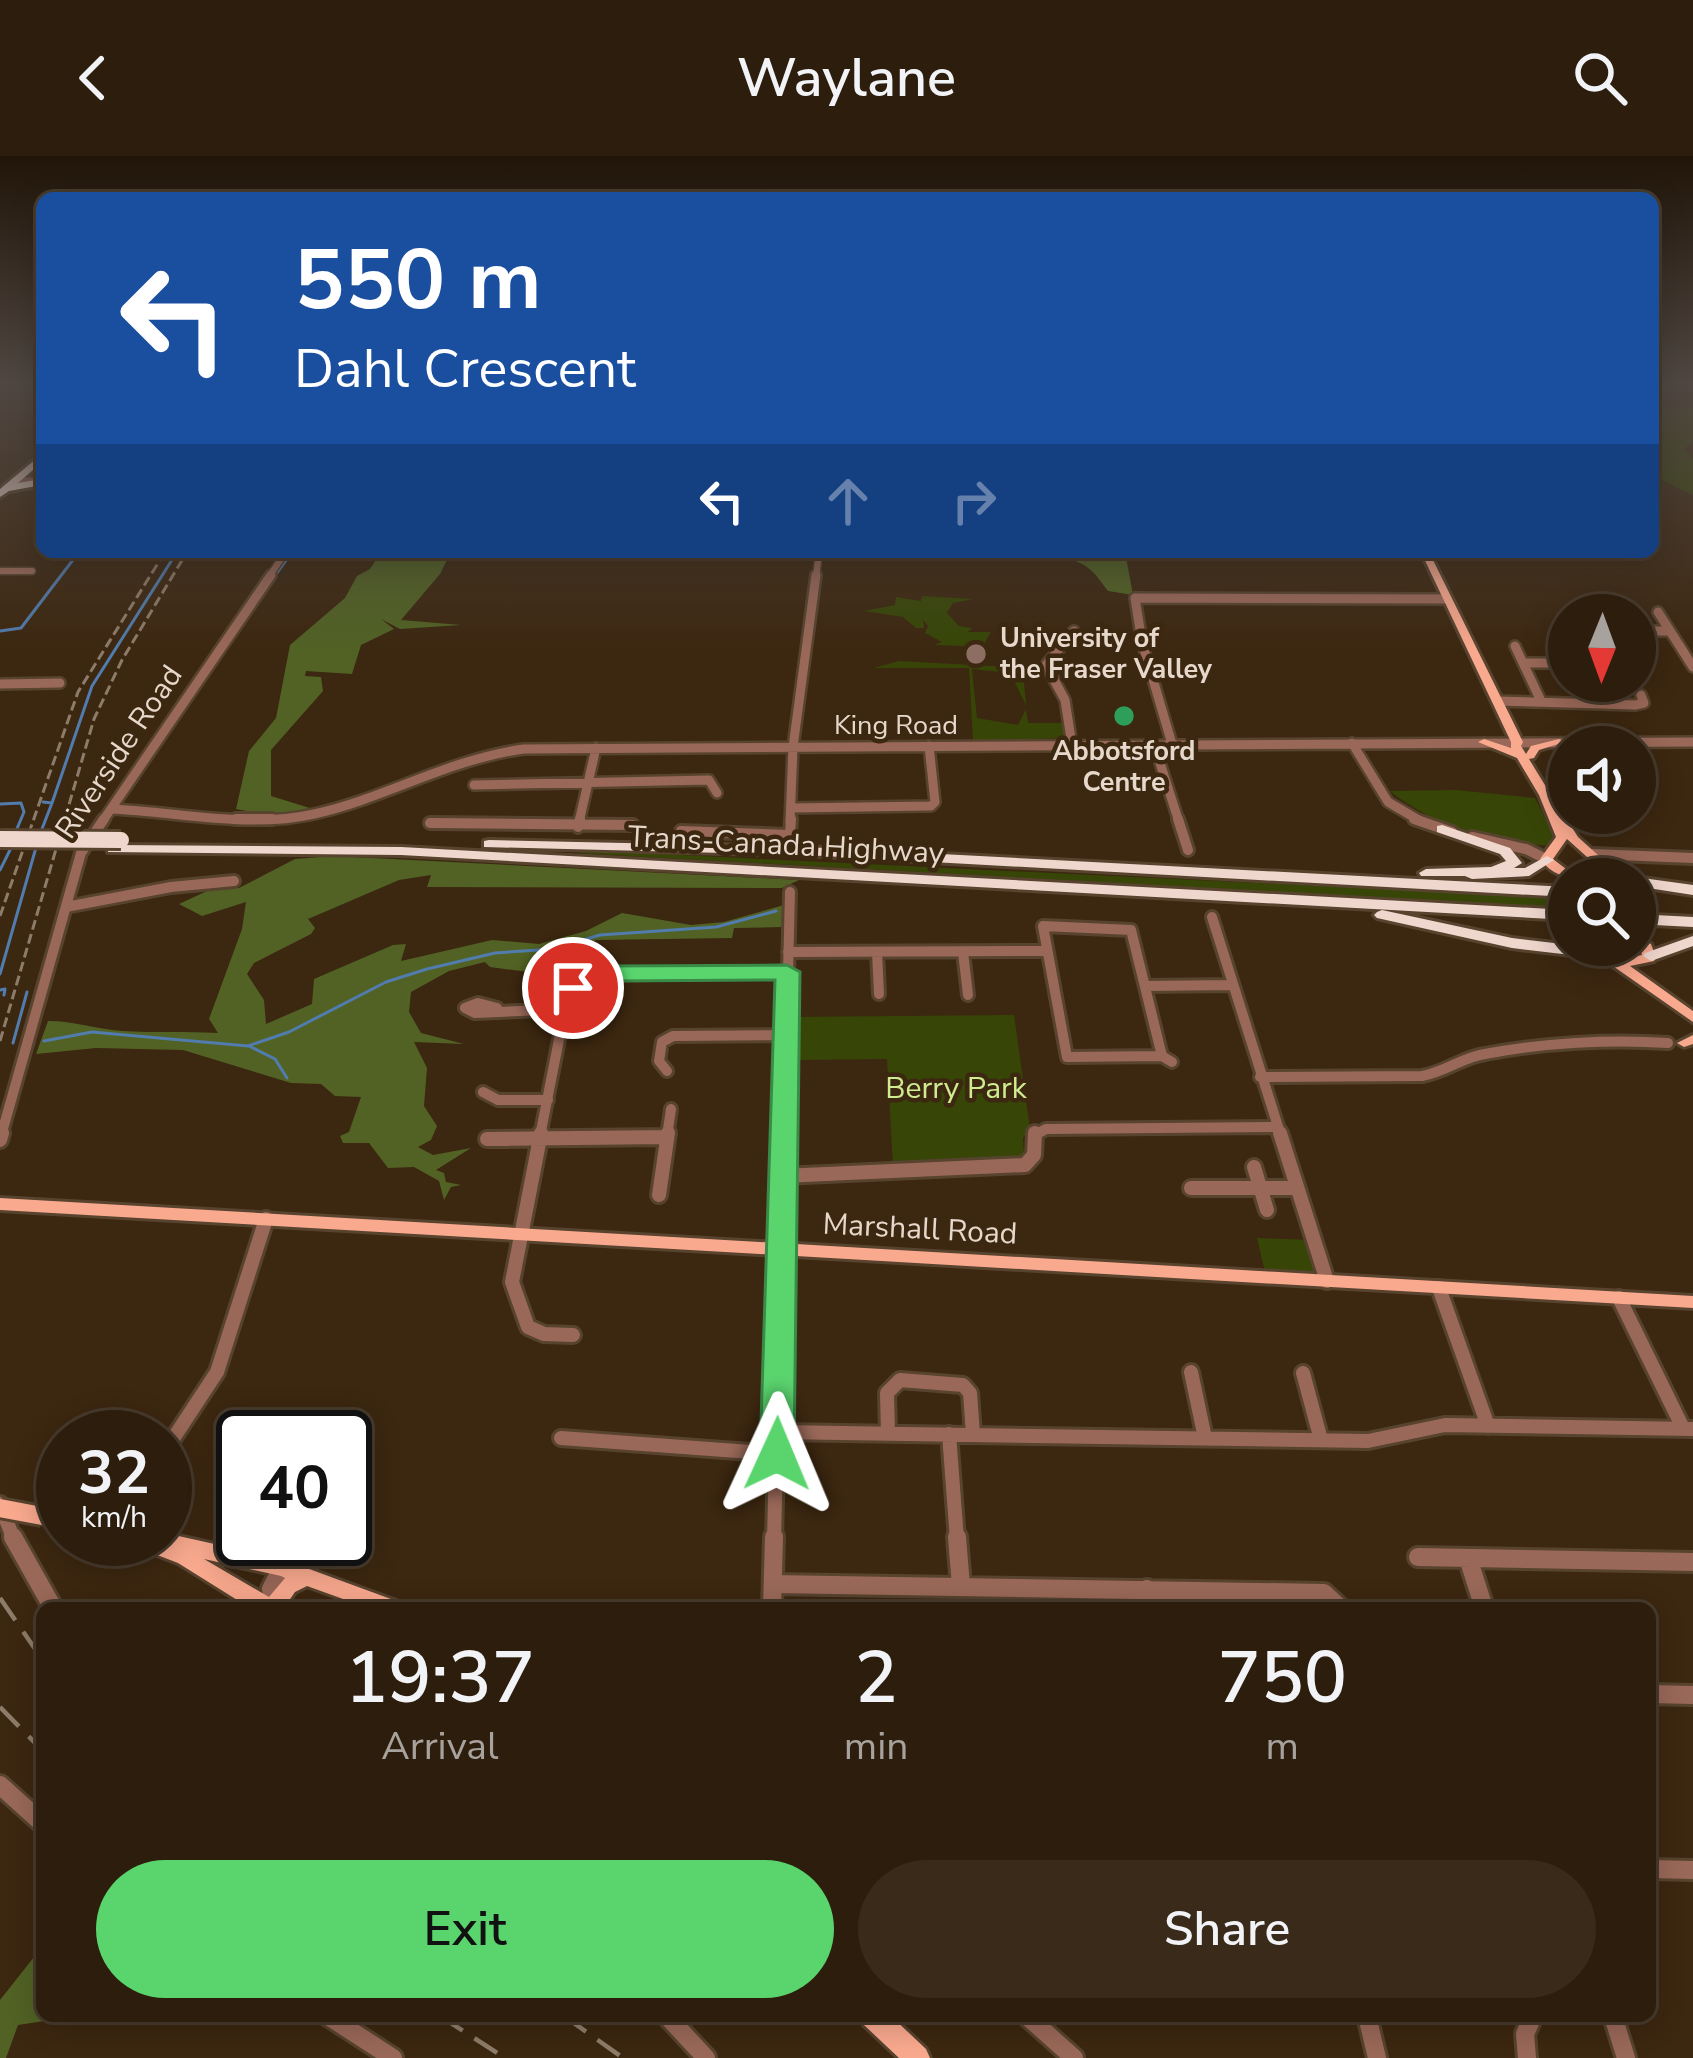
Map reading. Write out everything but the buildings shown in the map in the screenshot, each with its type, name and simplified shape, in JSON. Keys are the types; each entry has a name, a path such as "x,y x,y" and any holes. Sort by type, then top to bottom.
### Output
{"highway":[{"path":"6,488 36,482"},
{"path":"1410,874 1493,871 1515,863 1502,849 1433,826"},
{"name":"Trans-Canada Highway","path":"0,843 401,851 1548,914"},
{"name":"Trans-Canada Highway","path":"117,845 690,847 1548,891"},
{"path":"1215,871 1516,874 1535,870 1552,857"},
{"path":"1656,886 1693,894"},
{"path":"1121,890 1362,912 1512,944 1548,947"},
{"path":"1656,895 1693,894"},
{"path":"1656,920 1693,922"},
{"path":"1656,945 1693,941"}],"main road":[{"path":"1428,558 1541,788 1562,837 1552,857 1558,858"},
{"path":"1484,742 1525,757 1555,794 1565,827 1590,858"},
{"path":"1525,757 1548,745"},
{"path":"1623,966 1691,1015"},
{"path":"1652,966 1691,1015"},
{"name":"Marshall Road","path":"0,1204 1693,1302"},
{"path":"0,1216 23,1205"},
{"path":"0,1505 36,1514"},
{"path":"192,1547 282,1568 376,1602"},
{"path":"192,1561 258,1602"},
{"path":"277,1602 288,1586 307,1576"},
{"path":"879,2022 917,2058"}],"street":[{"name":"Riverside Road","path":"0,1140 41,1008 81,853 282,558"},
{"path":"681,831 790,835 793,747 818,558"},
{"path":"0,571 32,571"},
{"path":"1172,744 1147,662 1135,598 1447,599"},
{"path":"1658,612 1693,667"},
{"path":"1072,745 1066,700 1046,665 1074,631"},
{"path":"1656,631 1667,631"},
{"path":"1515,646 1541,701"},
{"path":"1681,650 1693,650"},
{"path":"1523,663 1548,663"},
{"path":"0,684 61,683"},
{"path":"1497,701 1548,701"},
{"path":"1564,702 1644,702"},
{"name":"King Road","path":"112,809 279,820 350,804 422,771 479,754 596,748 1548,742"},
{"name":"King Road","path":"1656,742 1693,742"},
{"path":"1352,743 1375,788 1400,813 1552,857"},
{"path":"1154,744 1188,850"},
{"path":"791,808 931,806 935,802 929,746"},
{"path":"578,827 596,748"},
{"path":"474,784 709,781 717,794"},
{"path":"430,823 633,825"},
{"path":"1656,859 1693,859"},
{"path":"66,908 171,887 234,881"},
{"path":"772,1602 790,892"},
{"path":"1212,917 1327,1281"},
{"path":"1043,926 1131,930 1167,1059 1064,1059 1047,951 1043,926"},
{"path":"788,952 1047,951"},
{"path":"878,952 879,994"},
{"path":"963,952 968,995"},
{"path":"573,1335 542,1337 526,1328 518,1315 512,1282 564,1009 573,988 594,975 787,972"},
{"path":"1145,986 1231,986"},
{"path":"497,1009 564,1009"},
{"path":"667,1071 659,1061 662,1042 674,1036 785,1035"},
{"path":"1260,1077 1423,1076 1448,1072 1480,1054 1684,1042"},
{"path":"483,1092 498,1100 548,1100"},
{"path":"659,1195 670,1109"},
{"path":"782,1176 1024,1165 1034,1155 1033,1134 1046,1129 1276,1127"},
{"path":"487,1139 667,1137"},
{"path":"1254,1167 1267,1210"},
{"path":"1191,1189 1297,1188"},
{"path":"192,1410 217,1372 266,1220"},
{"path":"1438,1288 1488,1426"},
{"path":"778,1432 1380,1441 1434,1426 1688,1428 1619,1298"},
{"path":"1191,1372 1205,1438"},
{"path":"1303,1373 1321,1440"},
{"path":"888,1433 887,1393 900,1380 964,1385 970,1393 973,1434"},
{"path":"949,1434 961,1586"},
{"path":"561,1438 777,1454"},
{"path":"0,1505 49,1602"},
{"path":"1418,1557 1693,1562"},
{"path":"1468,1558 1482,1602"},
{"path":"273,1602 271,1589 282,1568"},
{"path":"773,1584 1147,1589 1336,1599"},
{"path":"1147,1589 1149,1602"},
{"path":"1656,1694 1693,1695"},
{"path":"2,1791 36,1818"},
{"path":"1656,1869 1693,1870"},
{"path":"337,2022 393,2058"},
{"path":"673,2022 706,2058"},
{"path":"1034,2022 1074,2058"},
{"path":"1368,2022 1377,2058"},
{"path":"1527,2058 1525,2034 1530,2022"},
{"path":"1615,2022 1626,2058"}],"green space":[{"path":"1659,475 1693,475 1693,495 1659,479"},
{"path":"377,558 448,558 401,620 461,625 400,629 381,619 394,629 361,645 352,674 306,671 305,676 321,677 323,691 271,750 271,796 313,809 278,817 236,809 249,751 276,718 290,645 345,598 357,576"},
{"path":"1067,558 1126,558 1133,595 1108,591 1082,564"},
{"path":"922,596 973,599 953,603 947,613 959,626 972,628 968,632 991,632 985,642 988,647 934,645 942,642 925,633 928,626 923,620 924,628 916,628 903,617 864,611 895,605 896,597 921,601"},
{"path":"899,661 1010,667 1023,672 1026,705 1010,673 972,669 977,718 1018,725 1026,709 1028,723 1063,723 1064,738 973,741 969,668 874,668"},
{"path":"1456,790 1535,798 1548,823 1548,834 1556,839 1553,845 1531,845 1467,832 1390,791"},
{"path":"575,853 1548,897 1548,907"},
{"path":"333,856 799,880 782,888 427,887 431,875 399,880 308,919 315,928 311,934 254,963 247,974 264,1000 266,1024 312,1004 314,979 393,945 406,944 401,961 492,940 539,944 586,931 622,913 691,925 724,922 784,905 783,927 734,928 732,938 597,940 565,952 570,970 566,977 490,967 485,962 449,971 411,992 409,1012 421,1033 464,1044 414,1042 427,1068 424,1106 437,1126 431,1140 418,1147 433,1155 471,1148 436,1170 444,1173 446,1182 461,1185 451,1187 444,1200 439,1181 414,1167 388,1168 369,1143 343,1143 340,1136 349,1132 361,1097 335,1096 321,1084 291,1083 183,1050 96,1048 36,1054 48,1021 122,1031 218,1033 209,1019 242,929 246,902 202,916 179,904 218,886 239,888 295,859"},
{"name":"Berry Park","path":"1014,1015 1030,1129 1023,1138 1024,1157 893,1165 887,1059 794,1060 788,1017"},
{"path":"1257,1238 1311,1240 1325,1279 1266,1276"},
{"path":"36,1955 38,2022 18,2025 6,2058 0,2058 0,2000"}],"waterway":[{"path":"0,631 21,628 74,558"},
{"path":"52,803 92,686 173,558"},
{"path":"276,574 288,558"},
{"path":"169,733 184,710"},
{"path":"139,776 166,737"},
{"path":"128,793 138,779"},
{"path":"119,806 126,795"},
{"path":"43,802 52,803"},
{"path":"0,804 21,803 24,812 16,831"},
{"path":"40,834 52,803"},
{"path":"0,974 37,844"},
{"path":"0,870 12,846"},
{"path":"44,1041 92,1032 248,1046 289,1032 386,982 427,969 495,953 554,949 600,935 716,927 776,911"},
{"path":"0,990 5,989 4,995"},
{"path":"13,1043 27,992"},
{"path":"249,1046 275,1059 287,1078"}],"railway":[{"path":"0,916 78,692 161,558"},
{"path":"0,1041 94,719 122,660 183,558"},
{"path":"0,1598 36,1650"},
{"path":"0,1707 36,1744"},
{"path":"449,2022 505,2058"},
{"path":"572,2022 623,2058"}],"place":[{"name":"University of the Fraser Valley","path":"976,654"},
{"name":"Abbotsford Centre","path":"1124,716"}],"route":[{"path":"573,988 588,977 609,974 787,972 777,1454"}]}
